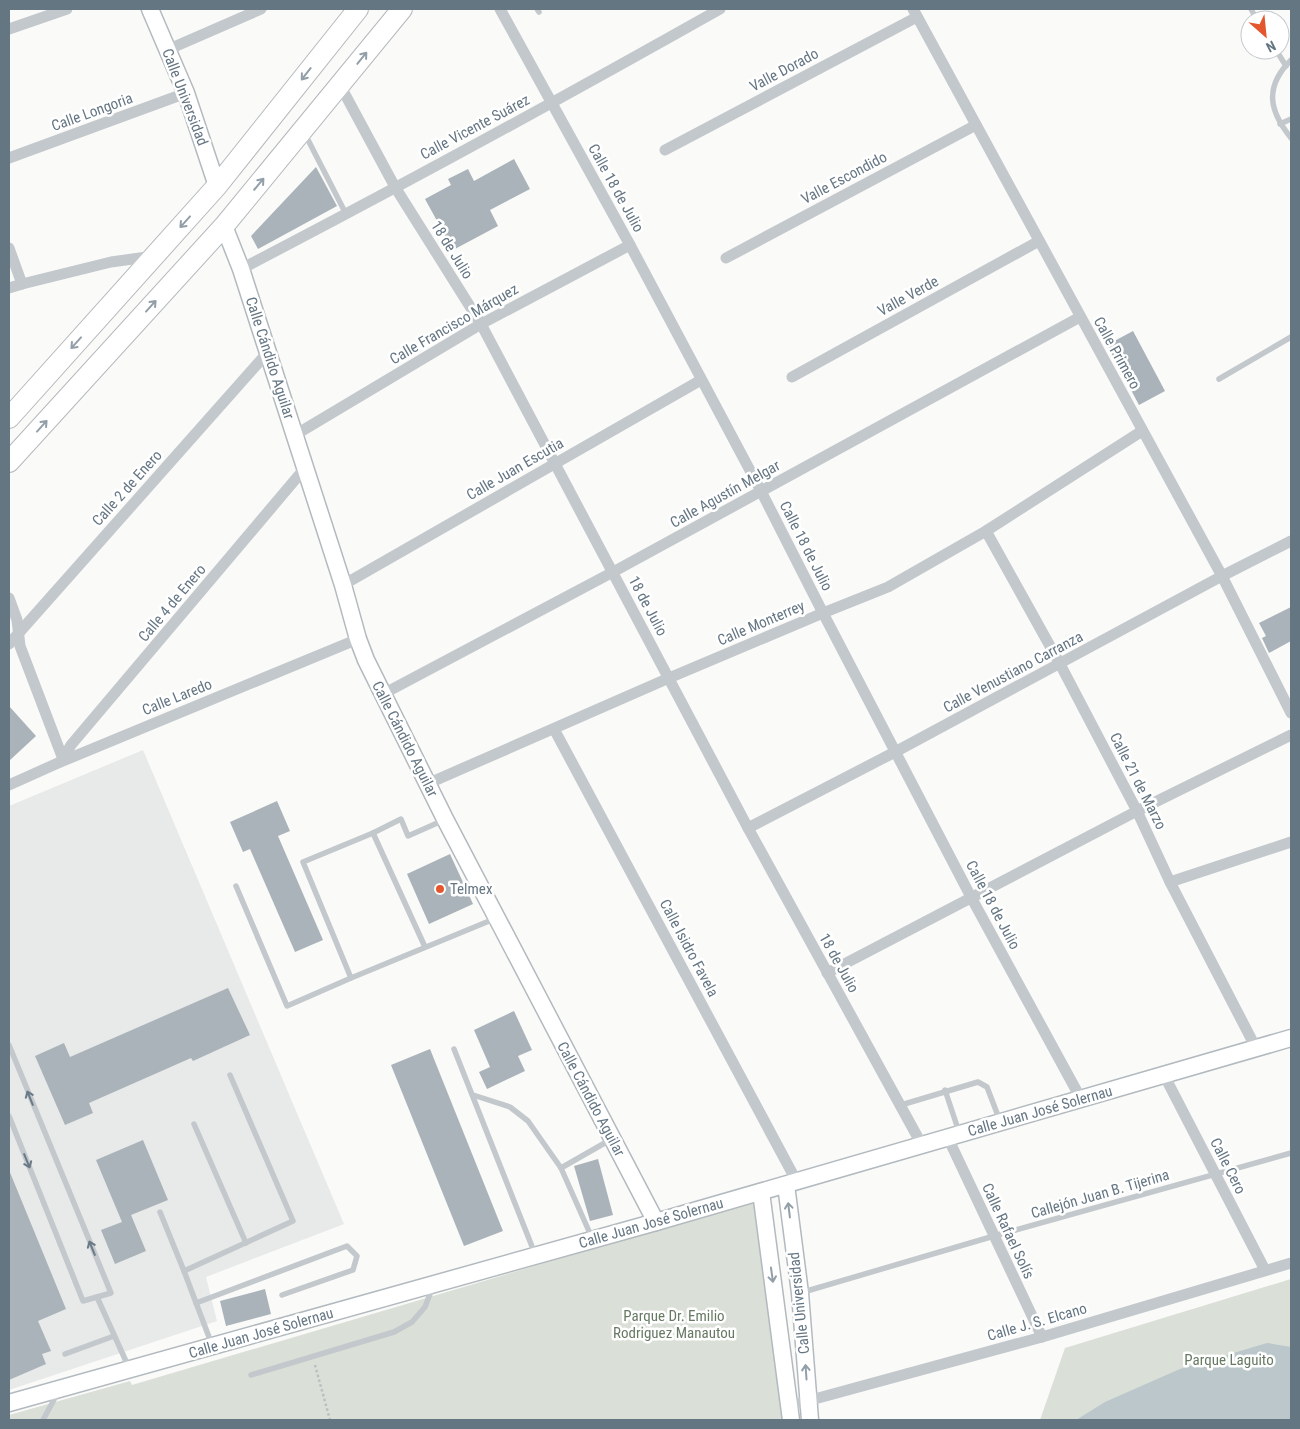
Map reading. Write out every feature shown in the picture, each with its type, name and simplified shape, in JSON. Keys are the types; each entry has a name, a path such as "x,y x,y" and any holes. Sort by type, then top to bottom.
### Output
{"highway":[{"path":"9,418 217,186 358,9"},
{"path":"9,462 224,226 402,9"}],"street":[{"path":"9,28 67,9"},
{"name":"Calle Universidad","path":"150,9 186,93 217,186"},
{"path":"168,50 262,9"},
{"name":"Calle 18 de Julio","path":"500,9 630,245 761,491 971,897 1081,1099"},
{"name":"Calle Vicente Suárez","path":"241,269 552,103 720,9"},
{"name":"Calle Primero","path":"915,13 1222,576 1291,713"},
{"name":"Valle Dorado","path":"665,150 915,13"},
{"name":"18 de Julio","path":"340,85 395,187 480,324 748,828 922,1145"},
{"name":"Calle Longoria","path":"9,158 186,93"},
{"name":"Valle Escondido","path":"726,258 976,125"},
{"name":"Calle Cándido Aguilar","path":"224,226 241,269 366,660 427,784 656,1222"},
{"name":"Valle Verde","path":"792,377 1039,241"},
{"name":"Calle Francisco Márquez","path":"295,435 480,324 630,245"},
{"path":"9,248 22,284"},
{"path":"9,288 111,262 155,256"},
{"name":"Calle Agustín Melgar","path":"383,694 613,572 1080,318"},
{"name":"Calle 2 de Enero","path":"9,644 268,352"},
{"name":"Calle Juan Escutia","path":"343,584 701,380"},
{"name":"Calle Monterrey","path":"427,784 669,678 888,587 986,531 1142,431"},
{"name":"Calle 4 de Enero","path":"61,761 71,745 306,468"},
{"name":"Calle 21 de Marzo","path":"986,531 1060,664 1137,811 1170,882 1256,1048"},
{"name":"Calle Venustiano Carranza","path":"748,828 1291,541"},
{"path":"9,598 17,620 20,646 61,761"},
{"name":"Calle Laredo","path":"9,784 358,639"},
{"name":"Calle Isidro Favela","path":"554,729 791,1183"},
{"path":"827,973 1137,811 1291,735"},
{"path":"1170,882 1291,842"},
{"name":"Calle Juan José Solernau","path":"9,1403 656,1222 1291,1038"},
{"name":"Calle Cero","path":"1164,1075 1265,1270"},
{"name":"Calle Rafael Solís","path":"954,1136 994,1236 1042,1337"},
{"name":"Calle Universidad","path":"791,1183 810,1420"},
{"name":"Calle Universidad","path":"761,1192 790,1413"},
{"name":"Calle J. S. Elcano","path":"790,1413 808,1401 1042,1337 1291,1263"}],"lane":[{"path":"1282,60 1286,66"},
{"path":"1291,60 1275,82 1272,98 1280,124 1291,138"},
{"path":"1280,124 1291,118"},
{"path":"303,131 346,214"},
{"path":"1219,379 1291,337"},
{"path":"351,978 303,862 373,833 401,819 408,836 446,819"},
{"path":"373,833 425,947"},
{"path":"236,886 286,1006 497,918"},
{"path":"9,1045 111,1293 83,1301 9,1116"},
{"path":"454,1048 536,1256"},
{"path":"184,1271 294,1221 230,1075"},
{"path":"901,1105 945,1090 978,1082 987,1087 1001,1122"},
{"path":"945,1090 954,1136"},
{"path":"473,1095 510,1107 528,1121 561,1168 592,1240"},
{"path":"194,1124 246,1243"},
{"path":"561,1168 612,1138"},
{"name":"Callejón Juan B. Tijerina","path":"800,1293 994,1236 1291,1153"},
{"path":"160,1212 212,1346"},
{"path":"196,1303 347,1246 357,1256 353,1270 282,1295"},
{"path":"251,1375 394,1332 412,1322 425,1307 434,1284"},
{"path":"97,1297 130,1370"},
{"path":"65,1354 114,1336"},
{"path":"43,1420 60,1390"}],"path":[{"path":"313,1356 330,1420"}],"shaded area":[{"path":"143,750 344,1224 206,1277 217,1321 9,1390 9,806"},
{"path":"1267,1343 1291,1347 1291,1420 1076,1420 1105,1402 1180,1369"}],"green space":[{"name":"Parque Dr. Emilio Rodriguez Manautou","path":"754,1201 783,1420 9,1420 9,1415 130,1381 132,1385"},
{"name":"Parque Laguito","path":"1291,1279 1291,1420 1040,1420 1065,1348"}],"building":[{"path":"514,159 530,189 490,210 498,226 453,250 425,199 451,185 448,179 468,169 474,181"},
{"path":"316,167 337,206 258,249 251,236"},
{"path":"1133,331 1165,391 1139,405 1107,345"},
{"path":"1291,607 1291,641 1269,653 1262,638 1266,636 1259,623"},
{"path":"9,706 36,736 9,761"},
{"path":"277,801 290,831 278,836 323,940 295,952 250,849 243,852 230,822"},
{"name":"Telmex","path":"450,854 473,904 429,924 407,874"},
{"path":"228,988 250,1035 193,1061 191,1058 89,1103 93,1113 65,1125 35,1056 64,1043 70,1057"},
{"path":"514,1011 532,1050 518,1056 525,1071 487,1089 479,1072 490,1067 474,1030"},
{"path":"430,1049 503,1231 464,1246 391,1065"},
{"path":"143,1140 168,1200 131,1215 146,1251 115,1264 101,1230 122,1222 96,1160"},
{"path":"598,1159 613,1215 590,1221 574,1166"},
{"path":"9,1170 66,1309 38,1321 51,1351 42,1354 46,1364 9,1380"},
{"path":"265,1289 271,1314 226,1326 220,1301"}],"place":[{"name":"Telmex","path":"440,889"}]}
